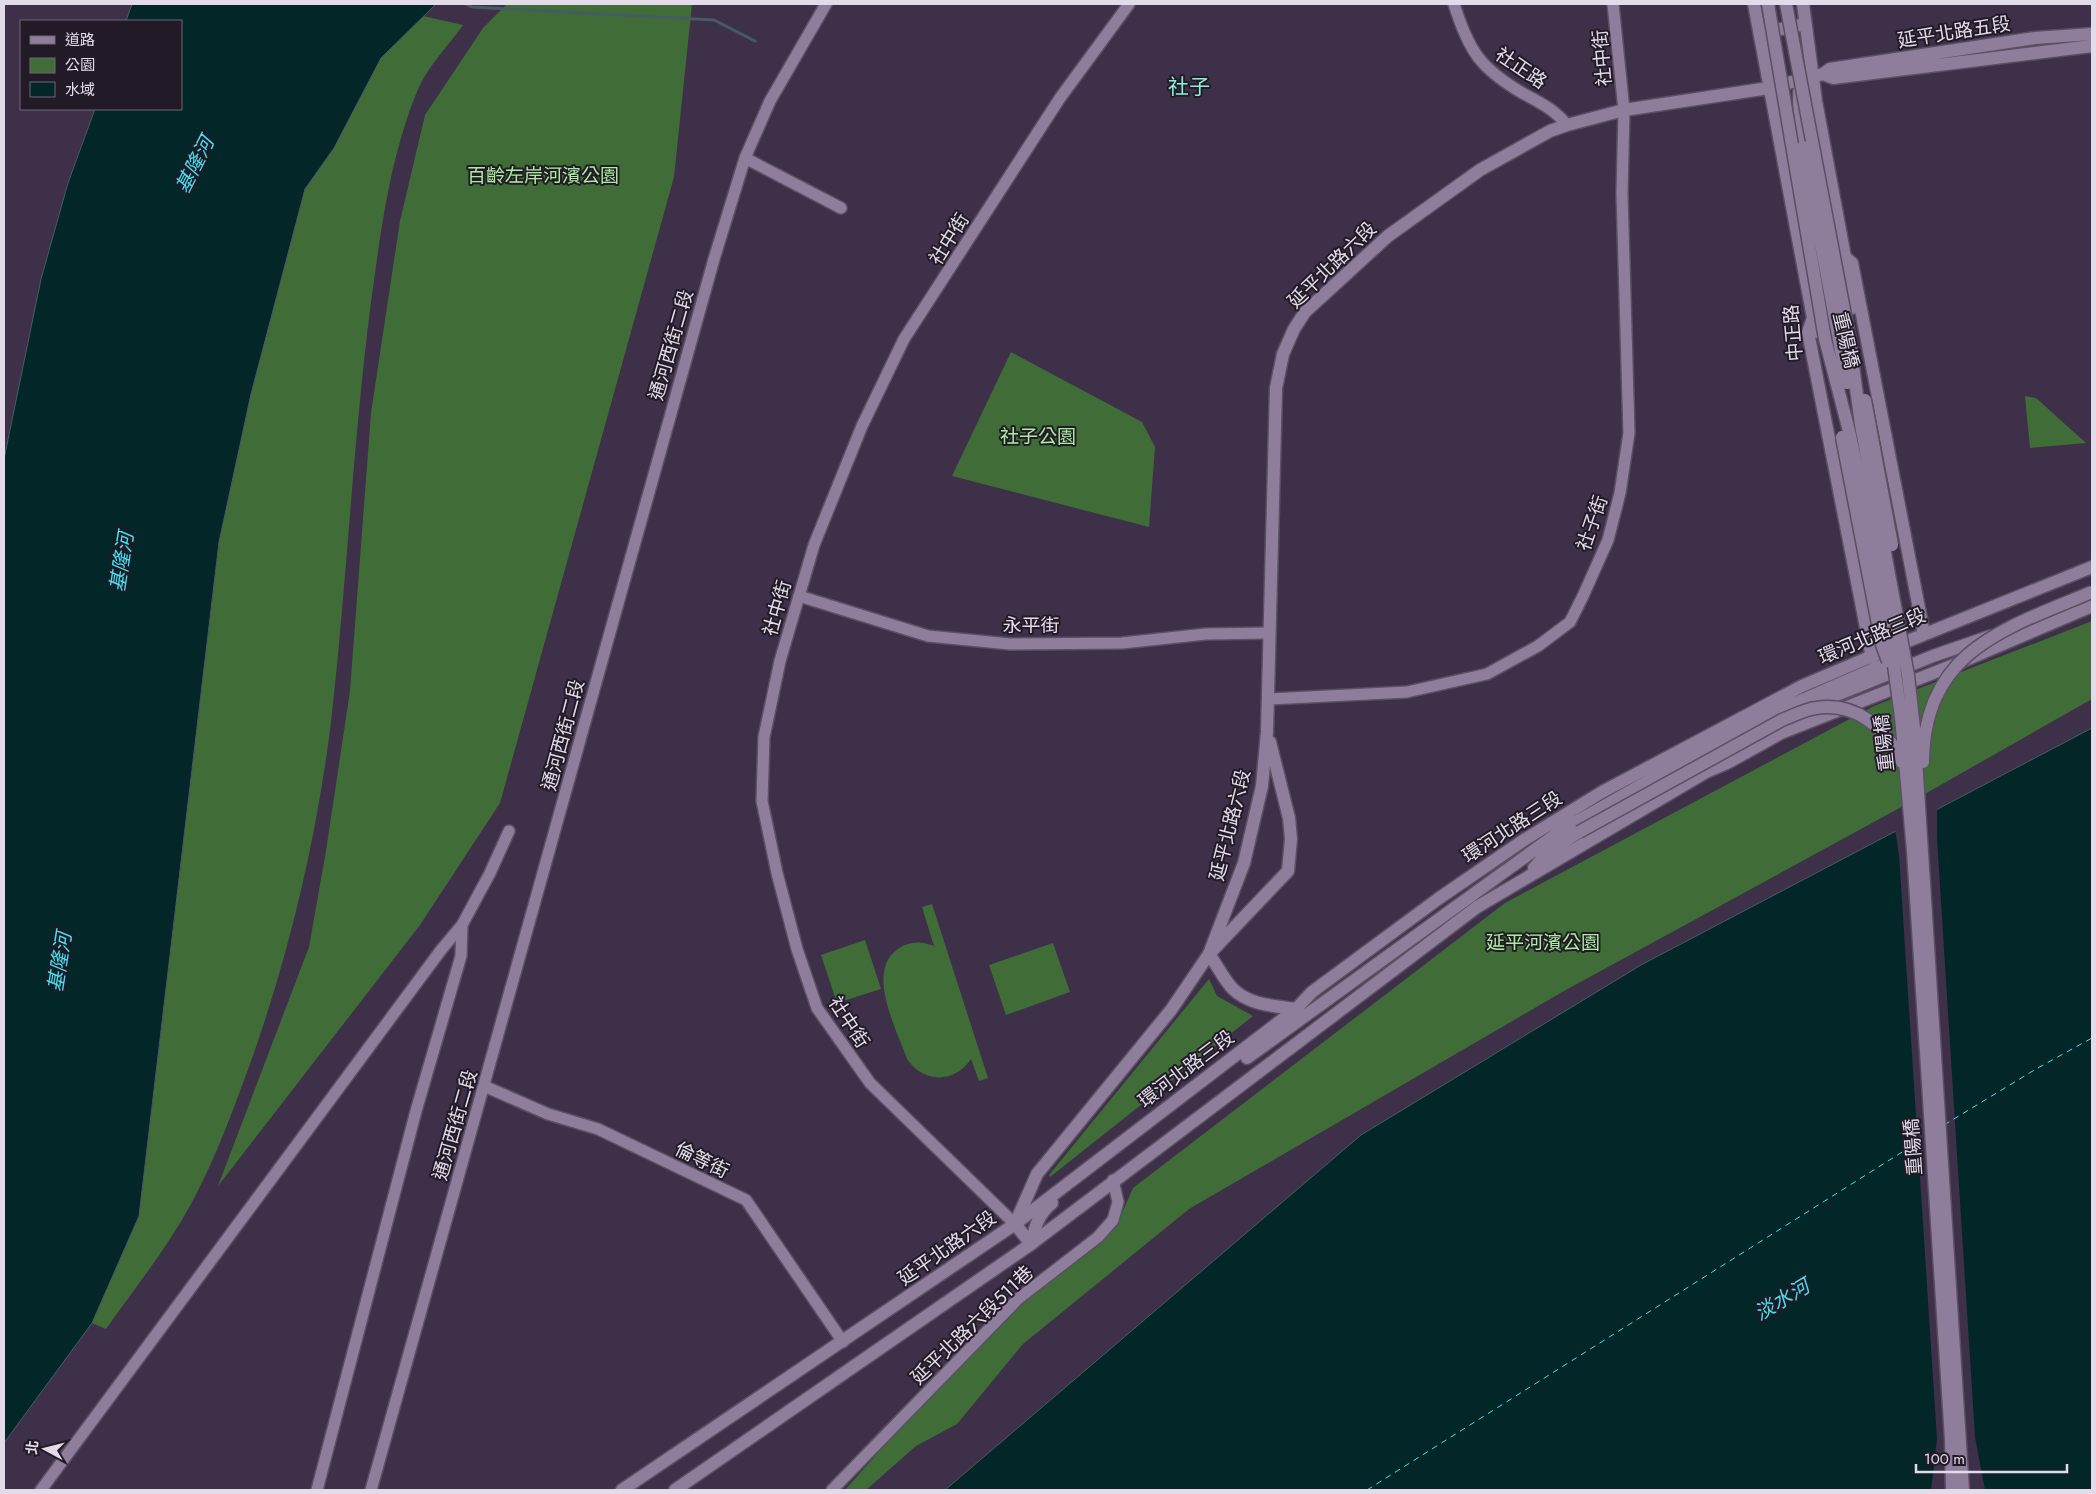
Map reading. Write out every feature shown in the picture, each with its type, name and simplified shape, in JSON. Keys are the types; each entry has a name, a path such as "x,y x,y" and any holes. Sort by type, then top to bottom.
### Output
{"main road":[{"name":"中正路","path":"1754,4 1813,318 1808,332 1872,658"},
{"name":"重陽橋","path":"1768,4 1789,118 1789,130 1825,339 1849,431 1917,758 1964,1490"},
{"name":"重陽橋","path":"1786,4 1800,87 1805,98 1842,298 1901,677 1952,1439 1952,1490"},
{"path":"1803,4 1805,25 1818,75 1827,160 1845,257 1844,267 1852,308 1851,320 1911,646 1901,677"},
{"path":"1760,34 1805,25"},
{"name":"延平北路五段","path":"1769,88 1818,75 1830,69 2035,38 2092,34"},
{"name":"延平北路五段","path":"1818,75 1833,78 2092,46"},
{"path":"1800,87 1798,100 1803,147 1899,651"},
{"name":"延平北路六段","path":"1210,954 1244,863 1262,786 1268,732 1274,413 1276,388 1283,354 1294,330 1318,300 1388,236 1480,170 1550,132 1567,125 1624,110 1769,88"},
{"path":"1789,118 1803,147"},
{"path":"1785,168 1827,160"},
{"path":"1845,257 1852,264 1867,334 1924,634"},
{"path":"1813,318 1826,352 1882,645 1901,677"},
{"name":"環河北路三段","path":"1015,1224 1296,1009 1312,992 1438,899 1524,840 1602,792 1774,699 1872,658 1899,651 1924,634 2092,567"},
{"path":"1923,850 1924,754 1935,702 1948,678 1967,653 1993,635 2092,592"},
{"path":"1706,772 1724,756 1806,707 1933,656 2056,613 2088,607"},
{"path":"675,1490 1031,1244 1439,933 1527,876 1706,772 1729,762 1781,733 1956,664 2088,607"},
{"path":"1031,1244 1036,1222 1046,1208 1307,1012 1562,830 1756,720 1899,651 1933,656 1956,664"},
{"path":"1527,876 1548,852 1579,832 1782,720 1815,708 1844,709 1863,715 1876,725 1894,746 1906,771"},
{"name":"延平北路六段","path":"622,1490 1015,1224 1037,1174 1171,1010 1210,954 1288,870 1291,839 1289,818 1268,732"},
{"path":"1210,954 1233,989 1242,996 1254,1002 1296,1009"},
{"path":"1015,1224 1031,1244"}],"street":[{"name":"通河西街二段","path":"371,1490 703,296 745,158 770,101 826,4"},
{"name":"社中街","path":"1015,1224 870,1084 817,1008 792,930 777,873 762,801 764,737 780,661 825,515 862,426 904,339 1060,98 1129,4"},
{"name":"社正路","path":"1454,4 1462,29 1476,57 1510,85 1556,112 1567,125"},
{"name":"社中街","path":"1613,4 1624,110"},
{"name":"社子街","path":"1268,699 1380,695 1468,680 1487,674 1538,646 1570,622 1608,540 1620,493 1629,433 1622,194 1624,110"},
{"path":"745,158 841,208"},
{"name":"永平街","path":"799,596 928,636 1010,644 1122,643 1206,634 1269,633"},
{"path":"41,1490 429,966 462,925 490,873 508,831"},
{"path":"316,1490 416,1111 461,956 462,925"},
{"name":"倫等街","path":"484,1086 548,1114 598,1129 746,1200 843,1342"},
{"name":"延平北路六段511巷","path":"832,1490 1018,1300 1098,1237 1113,1220 1118,1202 1113,1180"}],"green space":[{"name":"百齡左岸河濱公園","path":"507,4 692,4 674,177 500,803 420,925 218,1186 309,947 326,851 350,691 371,413 400,221 425,115 483,28"},
{"path":"423,16 463,25 434,63 419,87 401,139 388,193 365,354 331,722 317,814 298,905 259,1039 232,1114 213,1159 199,1189 172,1236 106,1329 92,1323 139,1216 219,542 251,394 305,189 334,148 381,58"},
{"name":"社子公園","path":"1011,352 1142,422 1155,447 1149,527 952,476"},
{"path":"2025,396 2036,398 2086,443 2030,448"},
{"name":"延平河濱公園","path":"2092,621 2092,699 1916,799 1564,991 1189,1209 1023,1344 957,1424 916,1446 866,1490 845,1490 992,1323 1119,1220 1133,1188 1505,903 1874,706"},
{"path":"932,904 988,1078 979,1081 971,1059 957,1073 948,1076 931,1076 922,1073 914,1067 907,1059 886,1001 884,971 889,959 898,949 907,944 925,943 934,946 922,907"},
{"path":"865,940 881,989 837,1003 821,955"},
{"path":"1053,943 1070,992 1006,1015 989,965"},
{"path":"1209,979 1217,996 1253,1016 1050,1177 1049,1175"}],"water":[{"name":"基隆河","path":"132,4 436,4 381,58 334,148 305,189 251,394 219,542 139,1216 92,1323 4,1443 4,459 41,279 68,183 95,110 182,110 182,20 126,20"},
{"name":"淡水河","path":"2092,728 2092,1490 945,1490 1361,1135 1641,965"}],"pier":[{"path":"1937,807 1937,839 1975,1437 1985,1490 1931,1490 1937,1439 1899,855 1895,829"}],"waterway":[{"path":"466,4 472,7 714,20 755,41"}],"ferry route":[{"path":"1944,1125 2036,1069 2092,1038"},
{"path":"1367,1490 1926,1137"}],"district":[{"name":"社子","path":"1189,87"}]}
